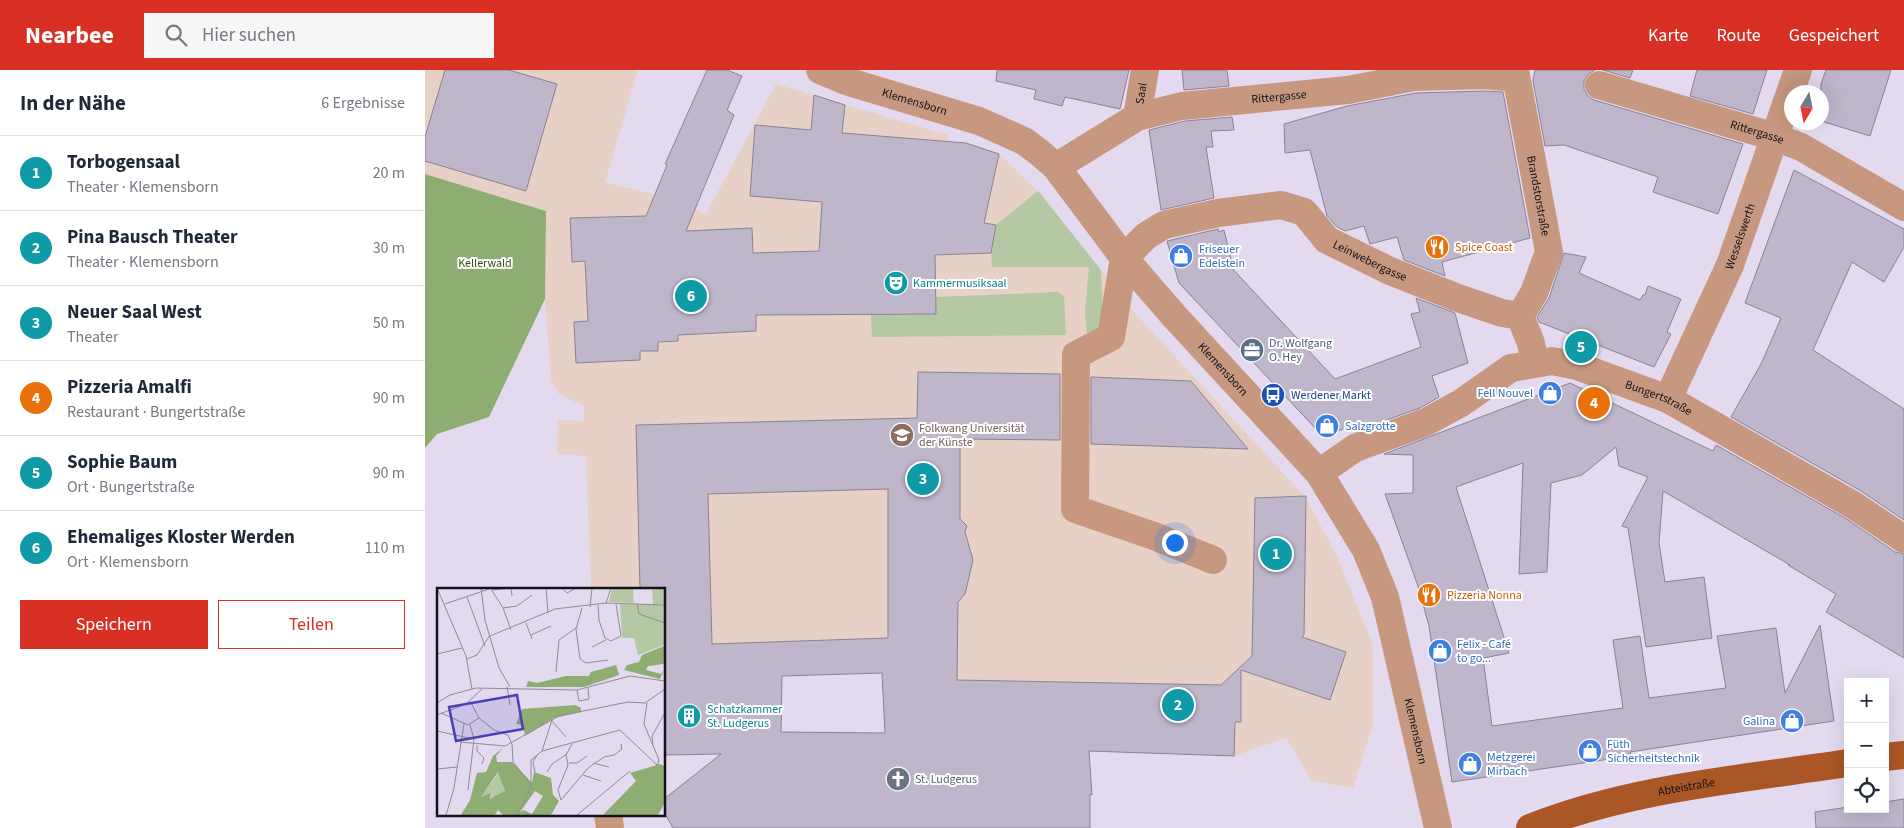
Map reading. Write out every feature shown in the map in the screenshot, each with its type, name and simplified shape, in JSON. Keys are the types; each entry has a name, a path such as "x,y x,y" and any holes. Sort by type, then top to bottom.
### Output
{"main road":[{"path":"1889,757 1904,754"},
{"name":"Abteistraße","path":"1530,828 1587,808 1627,799 1844,764"}],"street":[{"name":"Klemensborn","path":"820,70 846,81 1003,130 1024,141 1056,167 1124,258 1175,317 1319,473 1366,550 1385,597 1438,828"},
{"name":"Saal","path":"1137,117 1145,70"},
{"name":"Wesselswerth","path":"1668,399 1730,264 1798,70"},
{"name":"Rittergasse","path":"1056,167 1137,117 1182,106 1348,90 1414,77 1516,74"},
{"name":"Brandstorstraße","path":"1516,74 1524,108 1549,252 1534,293 1520,316"},
{"name":"Rittergasse","path":"1599,84 1775,137 1801,148 1904,207"},
{"name":"Leinwebergasse","path":"1124,258 1146,236 1164,225 1218,213 1281,205 1304,212 1327,240 1390,271 1475,304 1502,313 1520,316"},
{"path":"1124,258 1111,337 1076,355 1075,509 1154,536 1213,560"},
{"path":"1520,316 1531,343 1535,363"},
{"name":"Bungertstraße","path":"1319,473 1355,448 1426,422 1461,403 1511,368 1551,362 1577,366 1668,399 1853,505 1904,539"}],"shaded area":[{"name":"Folkwang Universität der Künste","path":"425,70 638,70 605,182 665,197 706,214 776,84 948,135 948,142 999,154 1043,196 1131,309 1306,498 1338,558 1373,645 1373,724 1353,788 1312,781 1286,738 1234,756 1072,751 888,673 665,676 665,588 591,588 586,456 557,454 558,420 584,421 584,406 559,394 551,380 545,299 546,211 425,174"}],"green space":[{"name":"Kellerwald","path":"425,174 546,211 545,299 489,417 437,434 425,448"},
{"path":"1038,191 1101,270 1102,326 1087,334 1085,311 1089,267 992,267 991,253 996,225"},
{"path":"1058,292 1064,296 1066,335 872,337 871,314 936,314 936,297"}],"building":[{"path":"445,70 509,70 557,84 526,191 425,161 425,137"},
{"path":"707,70 727,70 742,76 727,110 734,115 686,231 752,228 753,253 819,251 822,202 750,196 755,125 811,130 814,95 845,105 842,133 966,143 999,154 984,223 996,225 991,253 935,255 936,314 756,315 756,331 678,335 678,341 658,342 658,351 640,351 640,360 576,363 574,322 588,321 585,261 572,262 570,218 646,216 667,165 665,164"},
{"path":"997,70 1129,70 1120,109 1065,97 1062,106 1034,99 1036,90 996,81"},
{"path":"1182,70 1227,70 1229,86 1184,90"},
{"path":"1535,70 1595,70 1588,74 1584,81 1584,89 1588,96 1594,100 1743,144 1718,214 1653,192 1658,177 1564,145 1545,146 1533,81"},
{"path":"1603,70 1633,70 1630,78"},
{"path":"1697,70 1767,70 1753,114 1690,96"},
{"path":"1826,70 1891,70 1870,136 1829,123 1829,85 1821,84"},
{"path":"1503,92 1530,238 1442,262 1445,276 1404,260 1397,237 1370,244 1364,226 1345,231 1337,227 1327,216 1310,150 1285,153 1284,124 1347,106 1416,93"},
{"path":"1232,117 1234,130 1211,131 1213,147 1206,147 1214,198 1161,210 1149,130 1185,121"},
{"path":"1794,170 1904,229 1904,247 1884,282 1852,262 1813,350 1904,409 1904,520 1861,491 1731,417 1762,362 1781,318 1745,303"},
{"path":"1218,229 1219,232 1224,230 1232,263 1228,264 1335,379 1421,347 1411,314 1420,312 1416,298 1455,313 1468,363 1432,376 1439,397 1420,408 1361,429 1359,423 1335,432 1316,429 1179,283 1167,241"},
{"path":"1564,253 1586,257 1579,273 1640,300 1645,295 1648,286 1681,299 1667,332 1671,334 1654,367 1539,322 1537,317 1549,298"},
{"path":"918,372 1060,374 1060,440 960,439 960,519 967,526 965,532 973,560 965,594 958,602 957,680 1221,685 1252,656 1255,498 1306,496 1304,635 1302,637 1346,652 1330,700 1241,670 1241,722 1235,722 1234,756 1089,751 1092,795 1090,794 1090,828 673,828 665,814 665,798 721,754 665,755 665,588 640,588 636,425 917,418","holes":["888,489 888,638 712,644 708,494","882,673 885,733 781,732 782,676"]},
{"path":"1091,377 1191,381 1248,449 1091,444"},
{"path":"1570,383 1713,451 1716,445 1845,518 1895,552 1904,554 1904,658 1826,612 1836,594 1663,491 1659,543 1665,582 1704,577 1712,638 1646,647 1628,528 1622,526 1648,477 1619,466 1616,447 1582,475 1551,483 1547,572 1519,574 1523,463 1456,487 1509,653 1483,658 1492,726 1623,708 1613,640 1640,636 1649,698 1726,688 1717,636 1776,628 1785,693 1820,625 1834,721 1630,752 1631,756 1452,782 1429,626 1418,586 1385,494 1413,493 1413,455 1384,454"},
{"path":"1904,799 1904,828 1816,828 1815,812 1844,808 1844,813 1889,813 1889,801"}],"place":[{"name":"Spice Coast","path":"1437,247"},
{"name":"Friseuer Edelstein","path":"1181,256"},
{"name":"Kammermusiksaal","path":"896,283"},
{"name":"Ehemaliges Kloster Werden","path":"691,296"},
{"name":"Sophie Baum","path":"1581,347"},
{"name":"Dr. Wolfgang O. Hey","path":"1252,350"},
{"name":"Fell Nouvel","path":"1550,393"},
{"name":"Werdener Markt","path":"1273,395"},
{"name":"Pizzeria Amalfi","path":"1594,403"},
{"name":"Salzgrotte","path":"1327,426"},
{"name":"Folkwang Universität der Künste","path":"902,435"},
{"name":"Neuer Saal West","path":"923,479"},
{"name":"Torbogensaal","path":"1276,554"},
{"name":"Pizzeria Nonna","path":"1429,595"},
{"name":"Felix - Café to go...","path":"1440,651"},
{"name":"Pina Bausch Theater","path":"1178,705"},
{"name":"Schatzkammer St. Ludgerus","path":"689,716"},
{"name":"Galina","path":"1792,721"},
{"name":"Füth Sicherheitstechnik","path":"1590,751"},
{"name":"Metzgerei Mirbach","path":"1470,764"},
{"name":"St. Ludgerus","path":"898,779"}]}
